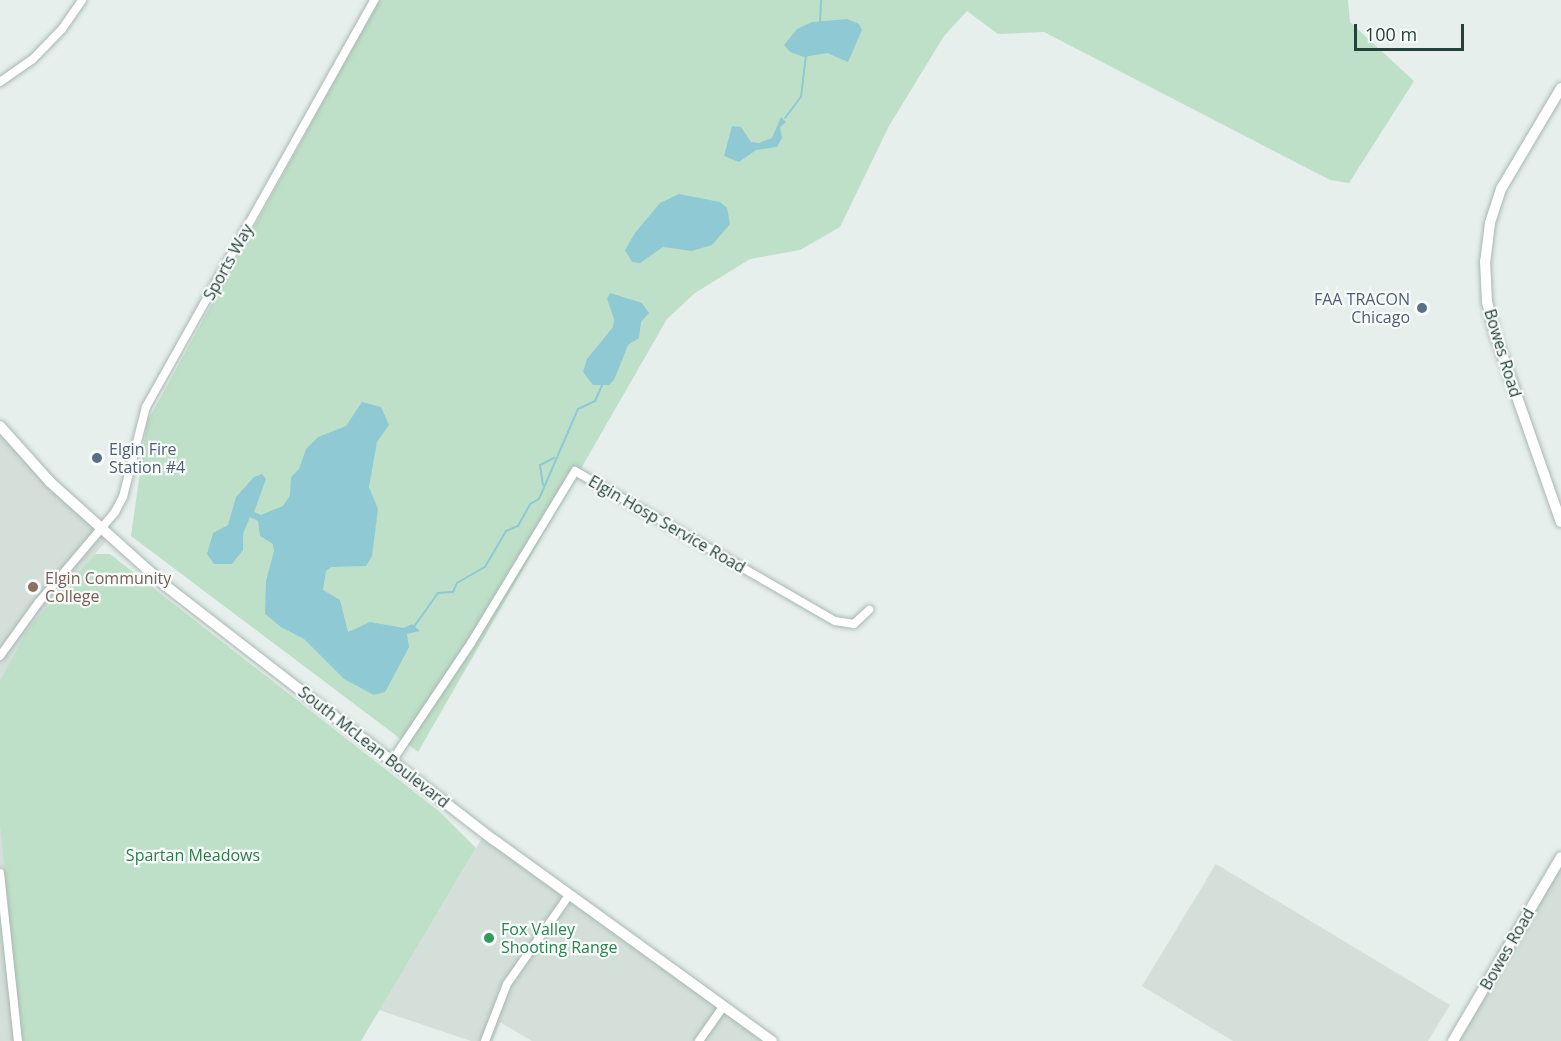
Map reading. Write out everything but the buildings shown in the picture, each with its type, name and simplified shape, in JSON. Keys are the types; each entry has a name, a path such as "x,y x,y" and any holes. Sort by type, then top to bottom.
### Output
{"main road":[{"name":"Bowes Road","path":"1561,88 1501,189 1490,223 1485,261 1487,302 1505,364 1561,522"},
{"name":"South McLean Boulevard","path":"0,426 50,482 166,586 569,896 772,1041"},
{"name":"Bowes Road","path":"1453,1041 1561,857"}],"street":[{"path":"0,82 32,60 62,29 82,0"},
{"name":"Sports Way","path":"0,656 39,602 102,531 123,497 146,407 374,0"},
{"name":"Elgin Hosp Service Road","path":"392,761 471,643 575,471 835,621 854,624 869,610"},
{"path":"0,873 18,1041"},
{"path":"485,1041 507,984 569,896"},
{"path":"699,1041 723,1007"}],"shaded area":[{"name":"Elgin Community College","path":"0,429 107,540 37,621 0,694"},
{"path":"0,797 27,1041 0,1041"},
{"path":"484,835 768,1041 532,1041 500,1022 493,1041 471,1041 379,1010"},
{"path":"1216,864 1450,1005 1428,1041 1233,1041 1142,986"},
{"path":"1561,867 1561,1041 1458,1041"}],"green space":[{"path":"379,0 1348,0 1350,22 1414,81 1349,183 1330,180 1044,32 998,34 967,11 944,36 889,126 840,227 800,250 750,259 695,293 667,319 418,752 131,536 147,422"},
{"name":"Spartan Meadows","path":"95,554 110,554 440,812 476,848 361,1041 22,1041 0,824 0,681 28,629"}],"water":[{"path":"847,19 859,24 862,30 848,62 827,53 804,57 790,52 784,45 797,29 812,22"},
{"path":"781,117 786,122 780,127 782,138 777,147 756,150 739,162 724,156 732,126 741,127 751,142 759,143 772,138"},
{"path":"679,194 720,202 727,208 730,224 712,245 692,251 663,247 640,263 632,262 625,250 635,233 660,203"},
{"path":"610,293 642,303 649,313 641,322 639,338 628,345 614,380 609,385 593,385 583,372 587,359 613,327 614,319 607,299"},
{"path":"362,402 381,407 389,425 377,442 369,487 378,509 372,556 366,566 331,567 326,571 323,590 340,600 348,632 370,622 404,628 412,624 420,631 407,634 409,647 389,685 385,692 374,695 344,679 304,639 281,627 265,614 266,581 274,551 273,544 260,536 258,521 250,517 243,534 243,550 232,564 214,564 207,554 213,533 228,525 236,497 254,477 262,474 266,479 254,512 261,515 283,506 290,495 291,477 299,469 306,449 318,437 346,426"}],"waterway":[{"path":"820,21 821,0"},
{"path":"785,118 801,97 806,55"},
{"path":"413,628 438,593 453,592 457,583 485,567 506,531 518,526 530,504 539,499 578,409 595,401 602,385"},
{"path":"543,485 540,465 554,458"}],"place":[{"name":"FAA TRACON Chicago","path":"1422,308"},
{"name":"Elgin Fire Station #4","path":"97,458"},
{"name":"Elgin Community College","path":"33,587"},
{"name":"Fox Valley Shooting Range","path":"489,938"}]}
